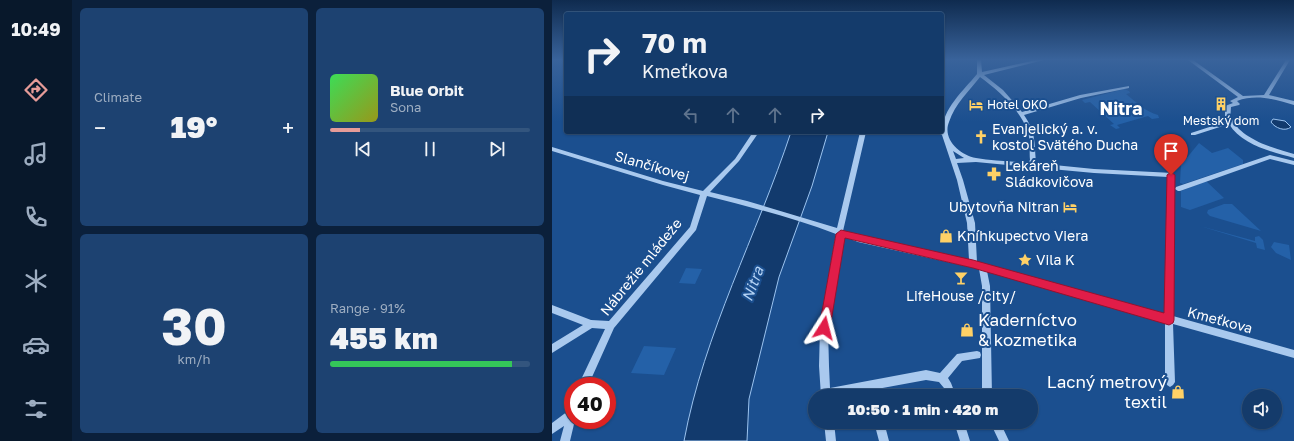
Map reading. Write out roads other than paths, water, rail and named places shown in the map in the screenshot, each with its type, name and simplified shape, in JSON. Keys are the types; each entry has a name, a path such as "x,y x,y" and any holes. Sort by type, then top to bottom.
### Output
{"street":[{"path":"973,264 971,223 954,161 944,133 945,123 953,107 975,81"},
{"path":"989,81 1021,114 1031,130 1033,161 1029,166"},
{"path":"1218,81 1241,97"},
{"path":"1266,96 1275,81"},
{"path":"1021,114 1126,87"},
{"path":"1294,103 1266,96 1241,97 1233,101 1237,104 1228,106 1227,114 1230,122 1242,134 1256,143 1272,150 1294,156"},
{"path":"1192,134 1230,122"},
{"name":"Nábrežie mládeže","path":"587,377 611,325 693,228 704,194 737,160 755,134"},
{"path":"826,389 824,328 841,234 842,218 863,134"},
{"path":"948,144 963,156 976,160"},
{"name":"Slančíkovej","path":"552,149 704,194 747,204 814,224"},
{"path":"1178,189 1271,154 1294,163"},
{"path":"954,161 976,160 1029,166 1171,175 1169,320 1170,382"},
{"name":"Kmeťkova","path":"814,224 841,234 973,264 1294,354"},
{"path":"983,268 986,286 987,389"},
{"path":"552,309 591,324 611,325"},
{"path":"552,349 591,324"},
{"path":"942,378 960,357 977,355"},
{"path":"853,389 926,375 942,378 949,389"},
{"path":"871,385 872,389"},
{"path":"552,429 564,419"},
{"path":"565,441 568,429"},
{"path":"830,429 831,441"},
{"path":"881,429 884,441"},
{"path":"961,429 965,441"},
{"path":"998,429 1004,441"}],"water":[{"path":"1273,119 1285,121 1291,127 1286,129 1278,128 1271,122"},
{"path":"790,134 827,134 812,186 779,277 749,399 747,441 684,441 704,362"}],"place":[{"name":"Mestský dom","path":"1221,104"},
{"name":"Hotel OKO","path":"976,105"},
{"name":"Evanjelický a. v. kostol Svätého Ducha","path":"981,137"},
{"name":"Lekáreň Sládkovičova","path":"994,174"},
{"name":"Ubytovňa Nitran","path":"1070,207"},
{"name":"Kníhkupectvo Viera","path":"946,236"},
{"name":"Vila K","path":"1025,260"},
{"name":"LifeHouse /city/","path":"961,278"},
{"name":"Kaderníctvo & kozmetika","path":"967,330"},
{"name":"Lacný metrový textil","path":"1178,392"}],"district":[{"name":"Nitra","path":"1121,109"}]}
